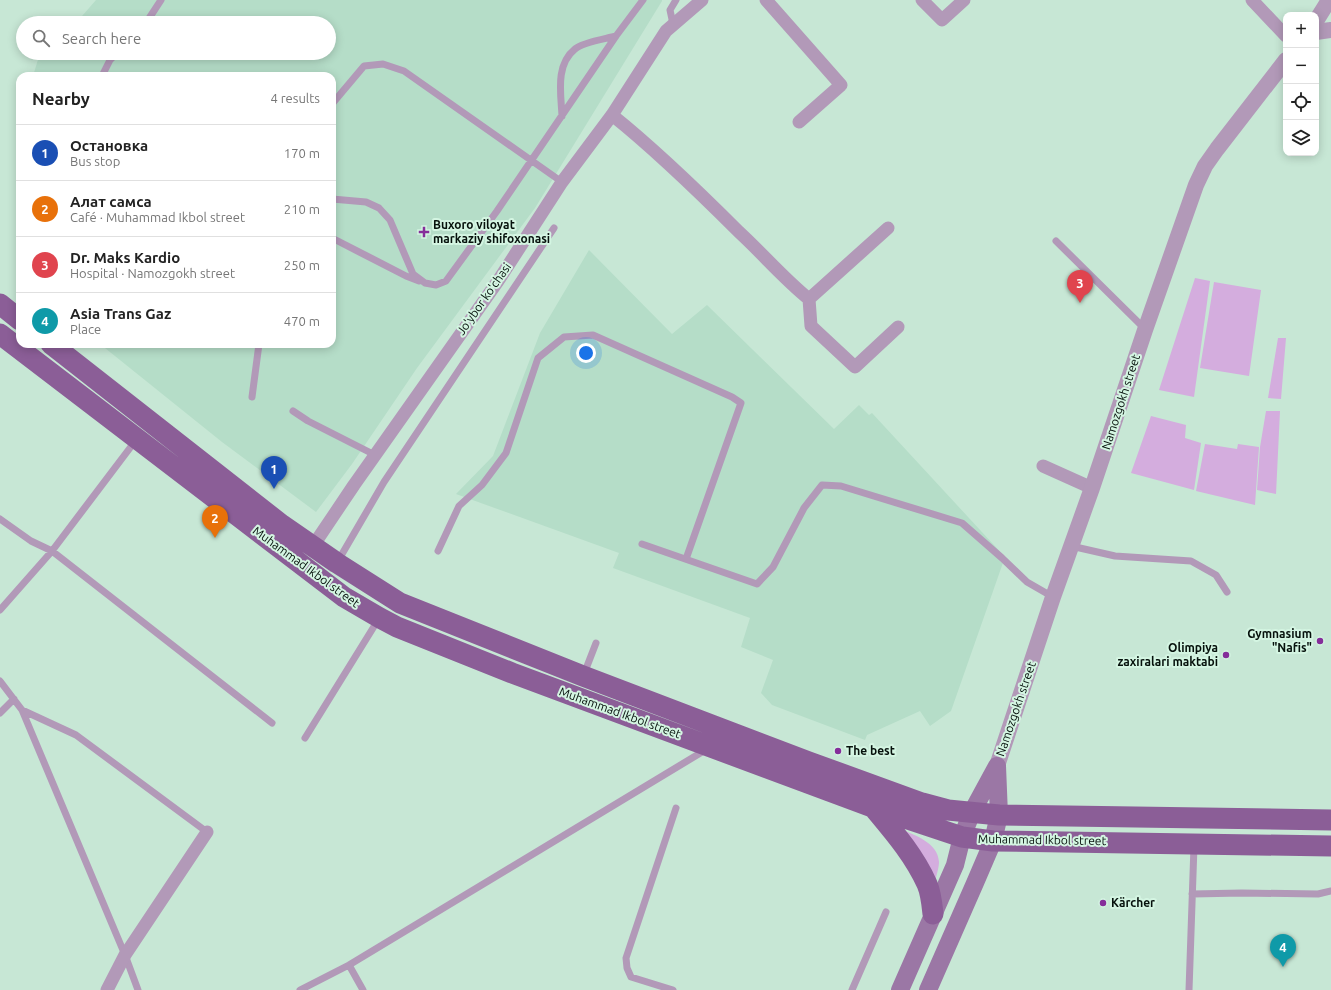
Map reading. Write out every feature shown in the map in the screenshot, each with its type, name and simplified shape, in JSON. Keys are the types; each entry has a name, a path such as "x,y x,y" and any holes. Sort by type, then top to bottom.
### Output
{"main road":[{"path":"0,304 16,317"},
{"name":"Muhammad Ikbol street","path":"0,334 16,346"},
{"name":"Muhammad Ikbol street","path":"18,348 344,598 397,626 512,673 872,807 962,837 993,841 1331,846"},
{"name":"Muhammad Ikbol street","path":"56,348 282,525 337,563 400,603 583,676 809,762 922,803 948,810 999,815 1331,820"},
{"path":"900,990 955,865 962,837 972,812 997,766"},
{"path":"928,990 993,841 999,815 997,766"},
{"path":"872,807 905,846 923,876 930,892 933,914"}],"street":[{"name":"Jo'ybor ko'chasi","path":"313,546 354,485 498,281 562,182 612,115 666,31 702,0"},
{"path":"766,0 841,85 799,122"},
{"path":"922,0 942,20 964,0"},
{"path":"1252,0 1283,33"},
{"path":"1319,16 1329,0"},
{"path":"1319,32 1331,30"},
{"name":"Namozgokh street","path":"997,766 1145,330 1196,185 1205,166 1217,149 1283,64"},
{"path":"612,115 645,142 739,231 790,284 809,299 811,326 855,367 898,327"},
{"path":"809,299 888,228"},
{"path":"1043,466 1092,488"},
{"path":"107,990 125,955 207,832"}],"lane":[{"path":"151,16 161,0"},
{"path":"336,240 406,276 425,283 436,284 446,281 497,211 616,36 643,0"},
{"path":"673,24 670,10 676,0"},
{"path":"562,116 560,82 564,63 575,48 594,41 616,36"},
{"path":"104,72 110,60"},
{"path":"336,99 364,66 383,64 404,71 562,182"},
{"path":"336,199 366,202 379,208 390,220 413,274 425,283"},
{"path":"337,563 384,482 554,228"},
{"path":"1056,241 1145,330"},
{"path":"438,551 458,506 482,485 506,453 538,358 564,337 593,335 732,397 742,403 686,559"},
{"path":"252,397 258,348"},
{"path":"293,411 308,421 375,455"},
{"path":"0,610 52,550 138,439"},
{"path":"642,544 757,584 773,567 804,508 822,485 841,486 962,523 1028,582 1054,598"},
{"path":"0,519 31,541 52,550 272,723"},
{"path":"1072,546 1115,556 1191,561 1216,575 1226,592"},
{"path":"305,738 380,618"},
{"path":"583,676 596,643"},
{"path":"0,681 22,710 125,955 138,990"},
{"path":"0,713 14,700"},
{"path":"22,710 76,735 207,832"},
{"path":"300,990 349,965 710,746"},
{"path":"673,990 631,977 627,968 626,958 676,808"},
{"path":"1189,990 1194,844"},
{"path":"1192,894 1318,894 1331,891"},
{"path":"852,990 886,912"},
{"path":"349,965 363,990"}],"shaded area":[{"name":"Buxoro viloyat markaziy shifoxonasi","path":"96,0 662,0 535,208 417,368 352,464 316,512 222,442 105,348 336,348 336,72 34,72 38,60 336,60 336,16 82,16"},
{"path":"589,250 672,334 707,305 834,429 859,405 869,415 872,413 1005,557 951,711 930,726 920,711 867,735 865,740 772,705 761,693 773,660 741,647 750,618 613,568 619,553 456,494 493,456 540,333"},
{"path":"1195,278 1210,281 1194,397 1159,390"},
{"path":"1214,282 1261,290 1249,376 1200,368"},
{"path":"1278,338 1286,338 1281,399 1268,398"},
{"path":"1266,411 1280,411 1276,494 1257,490 1260,447"},
{"path":"1151,416 1186,425 1185,438 1201,443 1194,490 1131,473"},
{"path":"1205,444 1237,449 1238,444 1259,447 1255,505 1196,491"},
{"path":"898,828 924,840 934,849 938,855 939,862 935,883"}],"place":[{"name":"Buxoro viloyat markaziy shifoxonasi","path":"424,232"},
{"name":"Dr. Maks Kardio","path":"1080,303"},
{"name":"Остановка","path":"274,489"},
{"name":"Алат самса","path":"215,538"},
{"name":"Gymnasium \"Nafis\"","path":"1320,641"},
{"name":"Olimpiya zaxiralari maktabi","path":"1226,655"},
{"name":"The best","path":"838,751"},
{"name":"Kärcher","path":"1103,903"},
{"name":"Asia Trans Gaz","path":"1283,967"}]}
